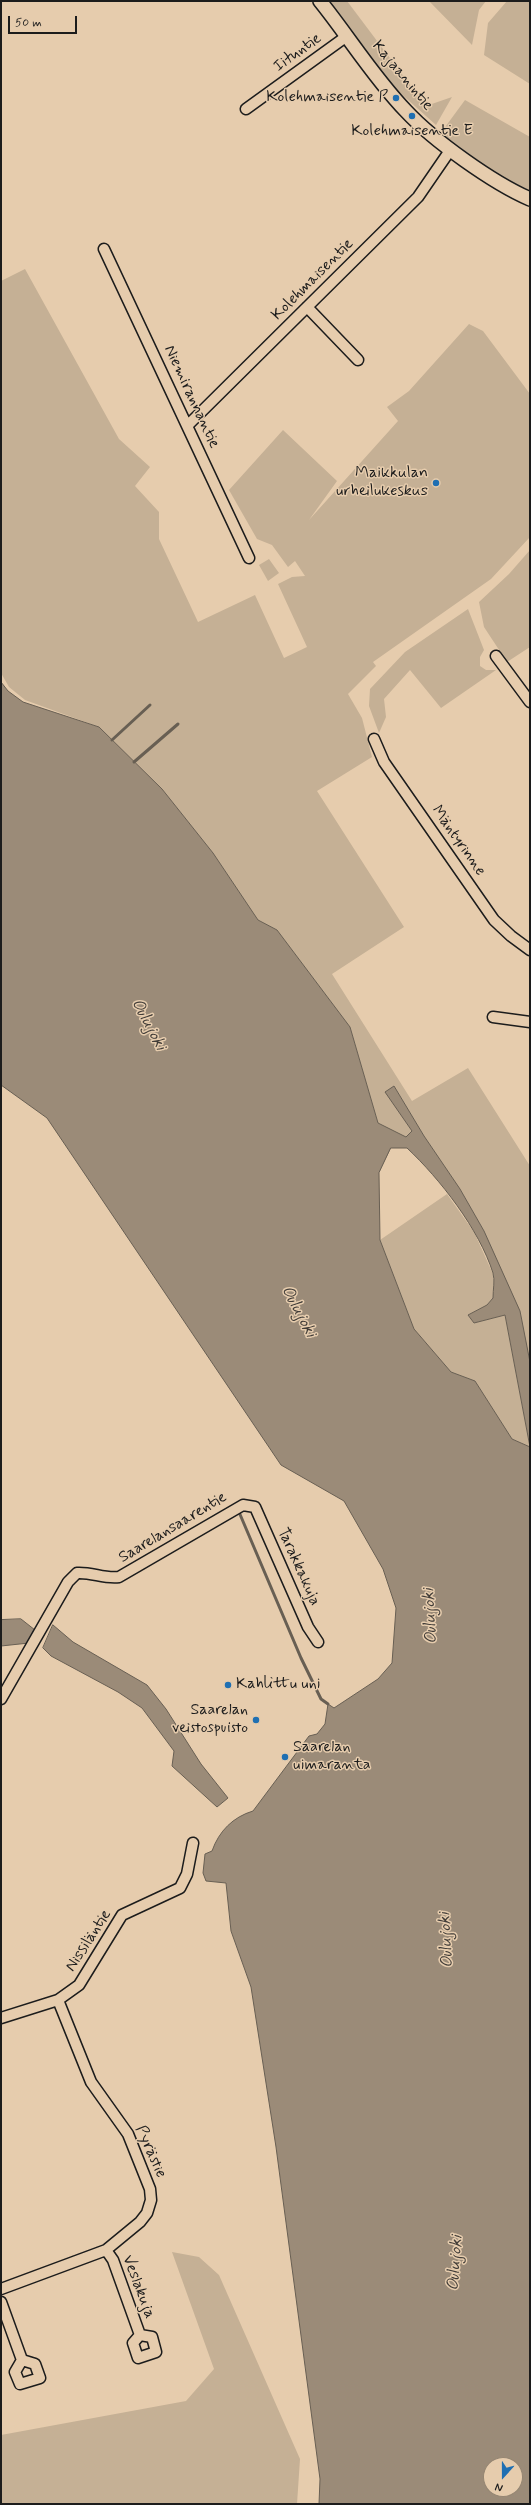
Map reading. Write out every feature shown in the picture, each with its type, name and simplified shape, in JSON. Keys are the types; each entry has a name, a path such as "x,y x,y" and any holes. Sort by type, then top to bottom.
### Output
{"street":[{"name":"Kajaanintie","path":"320,1 406,112 451,149 508,187 530,199"},
{"name":"Iituntie","path":"246,109 347,36"},
{"name":"Kolehmaisentie","path":"188,425 418,197 451,149"},
{"name":"Niemirannantie","path":"104,249 188,425 249,558"},
{"path":"307,307 358,360"},
{"path":"496,656 530,702"},
{"name":"Mäntyrinne","path":"374,739 384,762 494,920 511,936 530,950"},
{"path":"493,1017 530,1022"},
{"name":"Saarelansaarentie","path":"3,1697 68,1582 76,1573 89,1572 110,1579 119,1577 243,1504 252,1505"},
{"name":"Tarakkakuja","path":"252,1505 256,1508 308,1627 318,1642"},
{"name":"Nissiläntie","path":"1,2018 58,2000 79,1985 122,1915 180,1888 187,1874 193,1843"},
{"name":"Pyrästie","path":"1,2289 106,2250 135,2227 147,2213 151,2200 150,2189 128,2134 91,2082 58,2000"},
{"name":"Veslakuja","path":"106,2250 113,2260 140,2335"},
{"path":"1,2302 22,2360"}],"shaded area":[{"path":"329,1 347,1 426,106 452,97 436,125 388,82 355,40"},
{"path":"429,1 486,1 479,10 472,45"},
{"path":"507,1 530,1 530,84 484,55 488,23"},
{"path":"465,100 530,137 530,193 511,183 440,134"},
{"path":"25,269 119,439 150,467 135,486 159,512 159,539 198,622 255,595 284,658 307,647 278,584 292,577 305,576 295,561 288,567 272,545 257,539 229,490 283,430 337,481 309,520 398,421 387,407 409,391 469,324 483,331 530,394 530,537 491,579 373,662 376,666 348,694 362,718 372,757 317,791 404,927 332,974 412,1101 468,1068 530,1166 530,1362 484,1231 460,1189 424,1136 394,1086 386,1092 412,1131 406,1137 378,1123 350,1027 277,930 258,920 213,853 162,789 99,727 25,700 9,687 1,673 1,281"},
{"path":"530,550 530,647 507,662 484,627 479,602 509,574"},
{"path":"269,559 279,573 268,581 259,565"},
{"path":"468,609 484,650 480,657 480,666 486,670 496,670 441,708 410,670 384,699 386,717 379,733 369,706 370,689 405,652"},
{"path":"447,1194 474,1232 493,1274 493,1298 487,1305 468,1315 474,1323 505,1315 530,1447 512,1439 475,1381 451,1372 414,1329 380,1240"},
{"path":"172,2252 199,2257 219,2275 300,2459 297,2504 1,2504 1,2435 186,2401 214,2369"}],"water":[{"name":"Oulujoki","path":"1,682 8,691 23,702 99,727 162,789 213,853 258,920 277,930 350,1027 378,1123 406,1137 412,1131 385,1092 394,1086 424,1136 460,1189 484,1231 520,1311 530,1362 530,1447 530,2504 319,2504 320,2479 276,2147 251,1987 231,1931 226,1883 206,1881 203,1873 205,1854 212,1851 223,1831 233,1821 253,1811 309,1736 317,1734 325,1724 328,1704 334,1708 378,1679 392,1663 396,1608 383,1569 344,1501 281,1465 47,1118 1,1085","holes":["391,1148 407,1148 420,1160 457,1206 468,1222 487,1256 494,1276 493,1298 487,1305 468,1315 474,1323 505,1315 530,1447 512,1439 475,1381 451,1372 414,1329 380,1240 379,1173"]},
{"path":"21,1619 35,1630 29,1643 1,1646 1,1620"},
{"path":"53,1625 73,1642 147,1685 166,1709 201,1764 228,1798 217,1807 172,1766 174,1751 142,1708 118,1692 51,1656 43,1648"}],"waterway":[{"path":"112,740 150,705"},
{"path":"134,762 178,724"},
{"path":"239,1512 301,1658 321,1699 328,1704"}],"place":[{"name":"Kolehmaisentie P","path":"396,98"},
{"name":"Kolehmaisentie E","path":"412,116"},
{"name":"Maikkulan urheilukeskus","path":"436,483"},
{"name":"Kahlittu uni","path":"228,1685"},
{"name":"Saarelan veistospuisto","path":"256,1720"},
{"name":"Saarelan uimaranta","path":"285,1757"}]}
